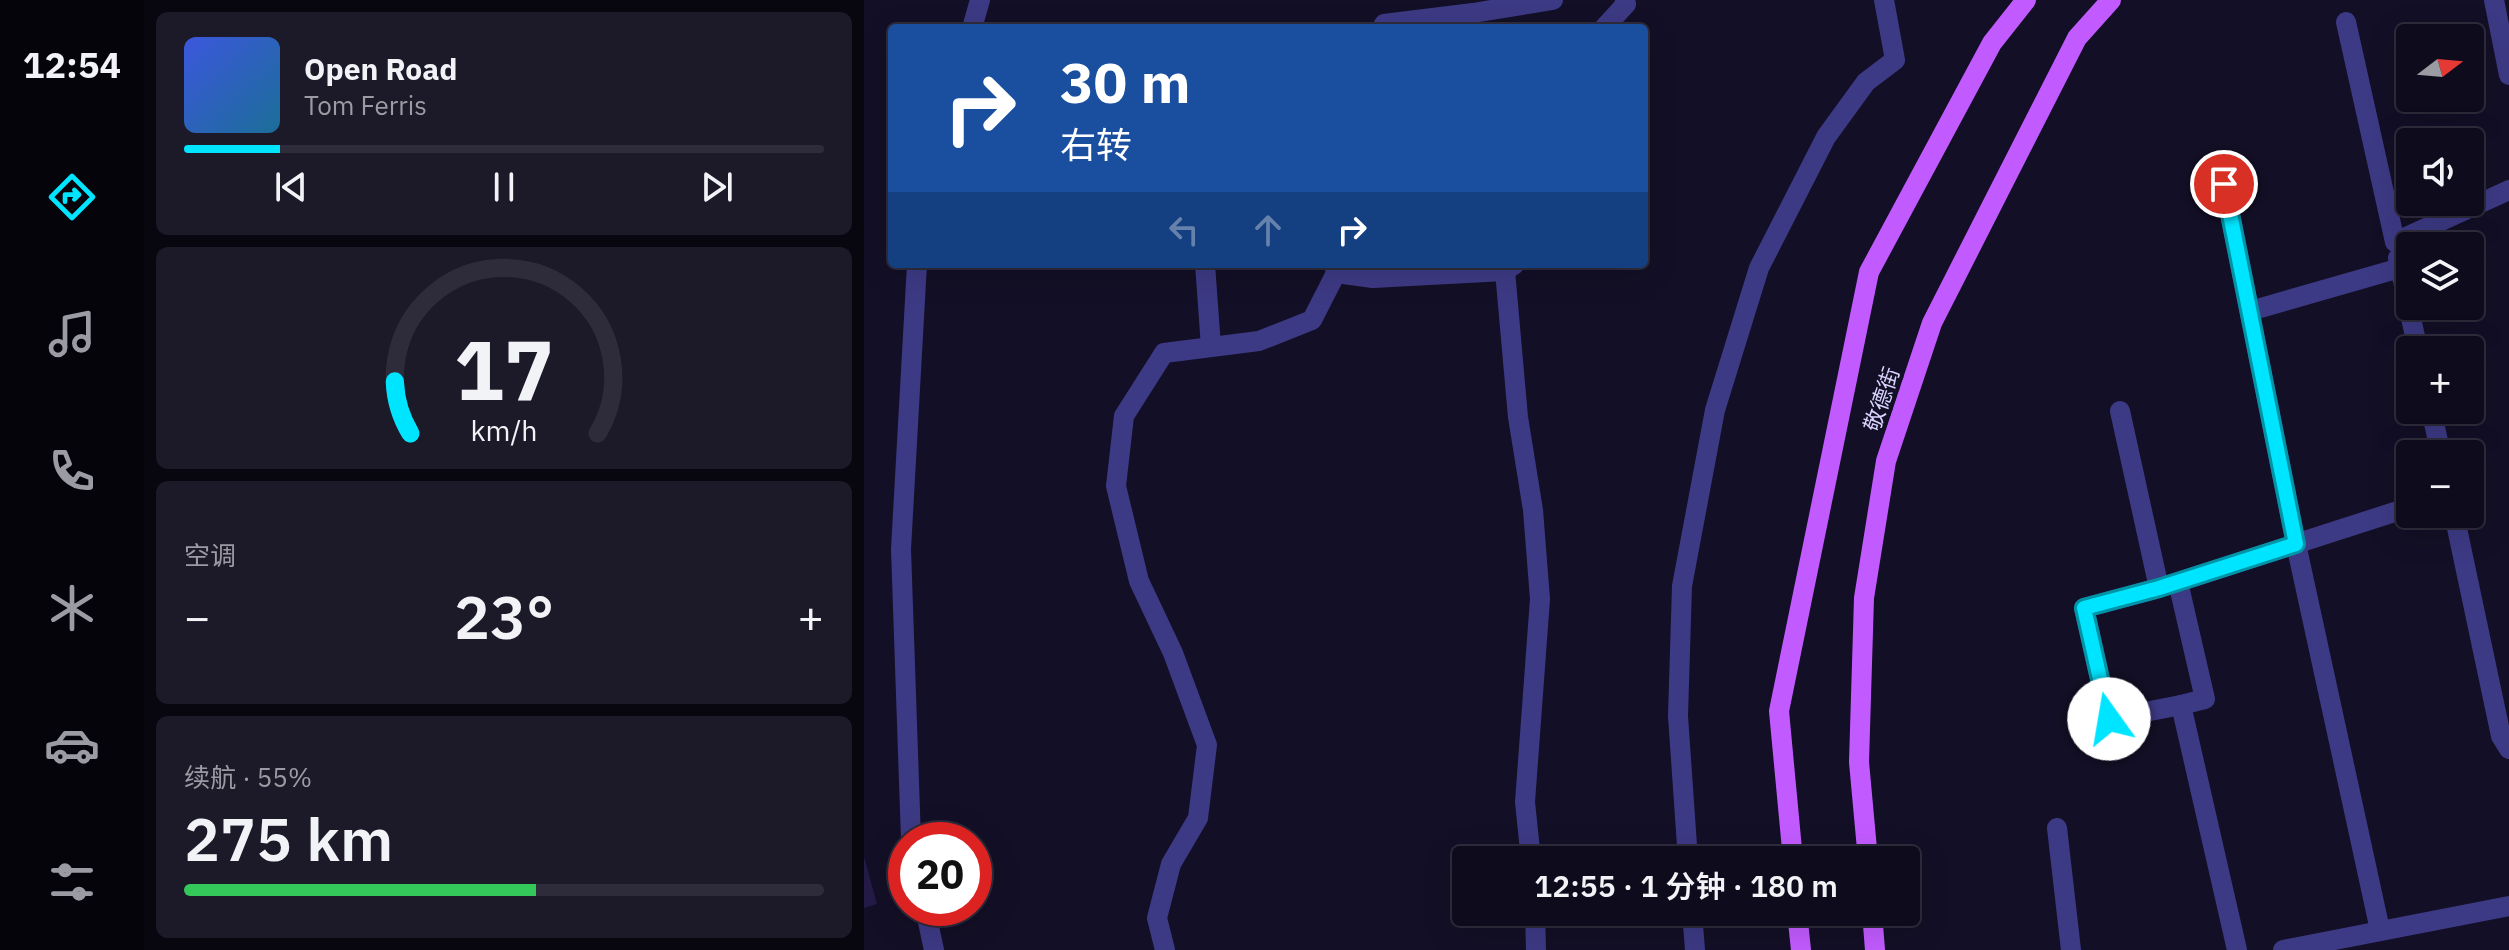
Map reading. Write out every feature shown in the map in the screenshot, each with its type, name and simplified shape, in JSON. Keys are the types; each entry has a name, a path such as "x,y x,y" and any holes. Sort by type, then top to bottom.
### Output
{"main road":[{"name":"敬德街","path":"1792,846 1779,711 1869,272 1992,43 2026,0"},
{"name":"敬德街","path":"1867,846 1859,762 1864,598 1886,461 1932,323 2077,38 2111,0"},
{"path":"1798,926 1801,950"},
{"path":"1873,926 1875,950"}],"street":[{"path":"973,24 980,0"},
{"path":"1384,24 1472,6 1553,0"},
{"path":"1608,24 1626,4 1625,0"},
{"path":"1687,846 1678,716 1682,586 1715,410 1759,268 1826,137 1866,82 1895,60 1884,0"},
{"path":"2494,0 2509,75"},
{"path":"2346,22 2396,247"},
{"path":"2224,184 2296,544 2380,930"},
{"path":"2395,242 2509,190"},
{"path":"910,822 901,549 917,268"},
{"path":"1205,268 1211,347"},
{"path":"1165,950 1157,918 1171,864 1198,818 1207,745 1173,653 1139,581 1116,486 1124,416 1164,353 1259,341 1312,320 1335,269 1373,278 1498,268"},
{"path":"1510,268 1518,417 1533,510 1540,599 1525,802 1530,846"},
{"path":"2250,311 2396,269"},
{"path":"2120,411 2168,585 2205,699 2109,719 2084,608 2168,585 2396,512"},
{"path":"2457,528 2501,736 2509,749"},
{"path":"2181,705 2237,950"},
{"path":"2057,828 2071,950"},
{"path":"2283,950 2358,942 2380,930 2509,906"},
{"path":"929,926 934,950"},
{"path":"1535,926 1536,950"},
{"path":"1693,926 1695,950"}],"building":[{"path":"864,856 877,904 864,908"}],"route":[{"path":"2109,719 2084,608 2159,588 2296,544 2224,184"}]}
